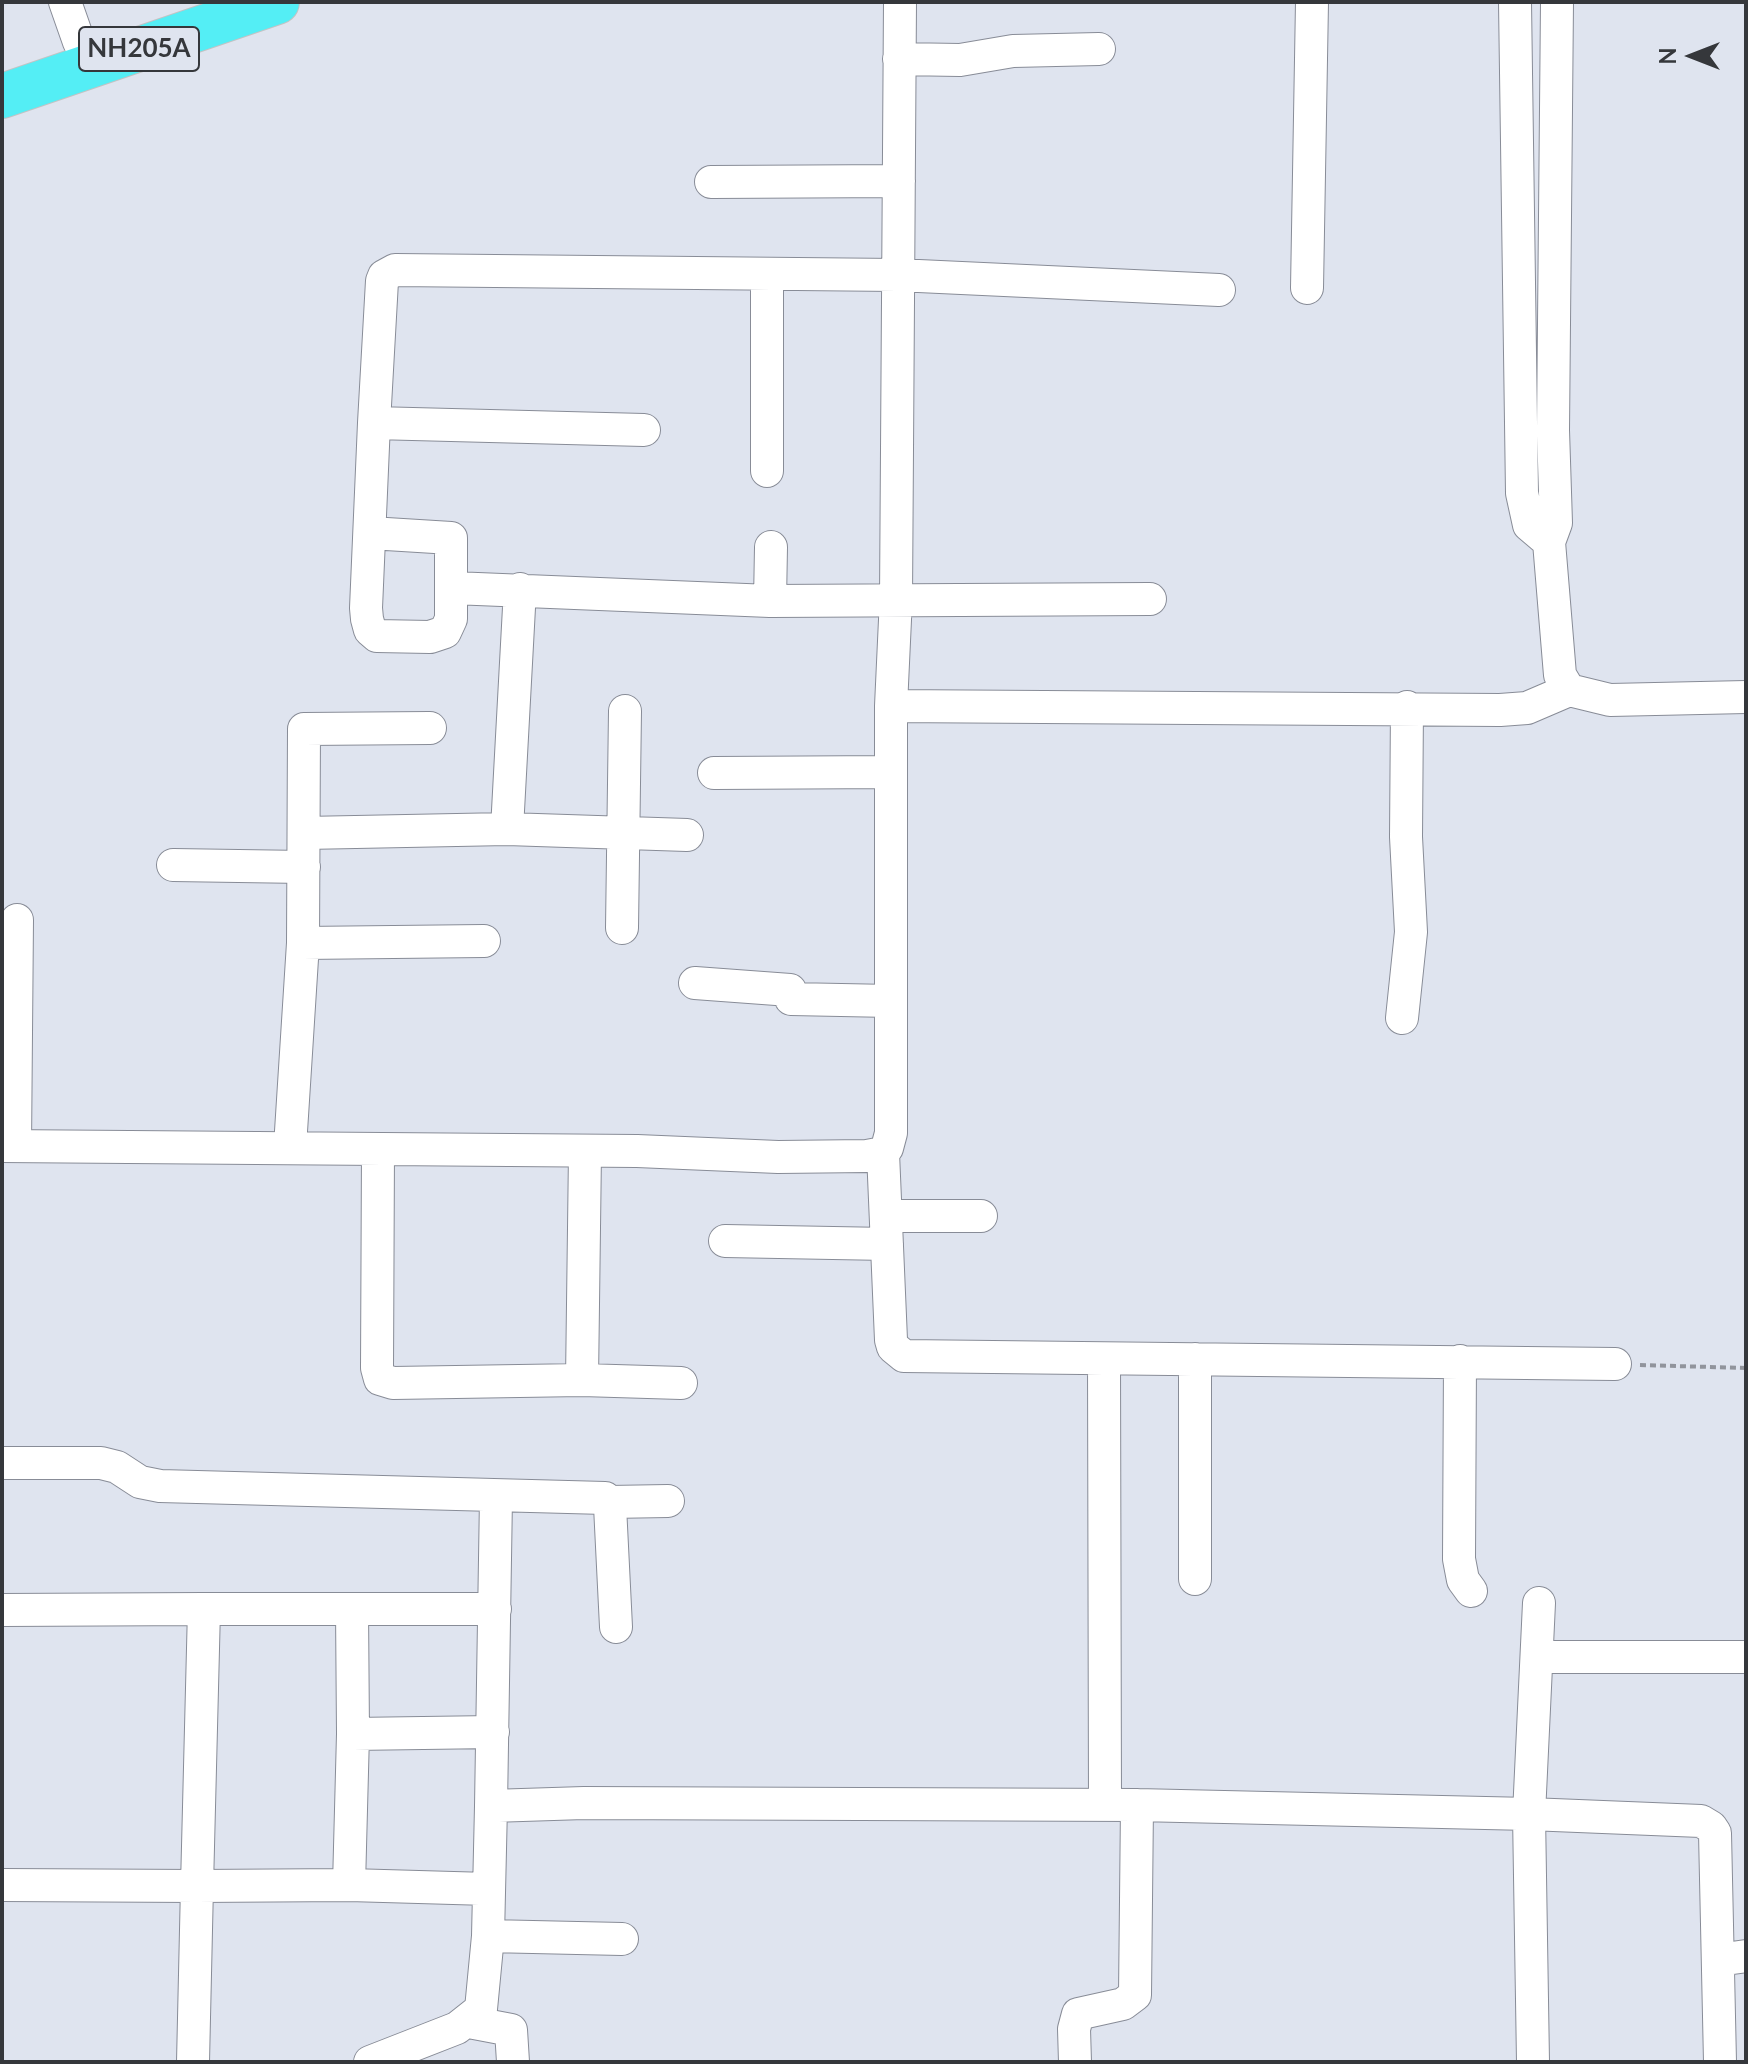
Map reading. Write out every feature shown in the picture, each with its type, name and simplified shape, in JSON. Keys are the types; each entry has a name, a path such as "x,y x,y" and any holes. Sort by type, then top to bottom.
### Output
{"highway":[{"name":"NH205A","path":"2,69 72,22 201,2"},
{"name":"NH205A","path":"2,96 277,2"}],"street":[{"path":"900,2 896,598 891,706 891,1133 883,1153 891,1340 898,1354 917,1358 1615,1364"},
{"path":"1307,288 1312,2"},
{"path":"1515,2 1522,493 1529,525 1549,542"},
{"path":"1557,2 1553,414 1556,523 1549,542 1557,663 1569,690"},
{"path":"899,59 960,60 1013,51 1099,49"},
{"path":"711,182 899,181"},
{"path":"370,533 451,538 453,588 451,619 445,632 398,638 373,634 366,608 382,281 390,272 897,275 1219,290"},
{"path":"767,274 767,471"},
{"path":"374,423 644,430"},
{"path":"770,601 771,547"},
{"path":"453,588 770,601 1150,599"},
{"path":"507,829 520,589"},
{"path":"891,706 1518,709 1569,690 1610,700 1746,697"},
{"path":"1402,1018 1411,932 1406,837 1407,707"},
{"path":"622,928 625,711"},
{"path":"290,1147 303,943 304,729 430,728"},
{"path":"714,773 891,772"},
{"path":"305,833 507,829 687,835"},
{"path":"173,865 304,867"},
{"path":"17,920 9,1146 290,1147 778,1157 883,1153"},
{"path":"303,943 484,941"},
{"path":"695,983 790,990 791,999 891,1001"},
{"path":"378,1150 377,1368 380,1379 393,1383 582,1380 681,1383"},
{"path":"582,1380 585,1152"},
{"path":"725,1241 886,1230 981,1216"},
{"path":"1195,1359 1195,1579"},
{"path":"1104,1360 1105,1805"},
{"path":"1460,1361 1458,1543 1461,1573 1471,1591"},
{"path":"2,1463 101,1463 117,1467 140,1482 160,1486 496,1497 597,1497 609,1502 668,1501"},
{"path":"370,2062 469,2022 477,2016 483,2003 488,1936 496,1497"},
{"path":"609,1502 616,1627"},
{"path":"1533,2062 1529,1814 1539,1603"},
{"path":"193,2062 204,1609"},
{"path":"349,1885 352,1609"},
{"path":"2,1610 495,1609"},
{"path":"1537,1657 1746,1657"},
{"path":"353,1734 493,1732"},
{"path":"1075,2062 1074,2029 1078,2014 1123,2004 1135,1995 1137,1805"},
{"path":"491,1806 1137,1805 1701,1821 1715,1833 1732,1958 1720,2062"},
{"path":"2,1885 349,1885 488,1889"},
{"path":"488,1936 622,1939"},
{"path":"469,2022 508,2028 512,2032 513,2062"}],"path":[{"path":"1615,1364 1746,1368"}]}
